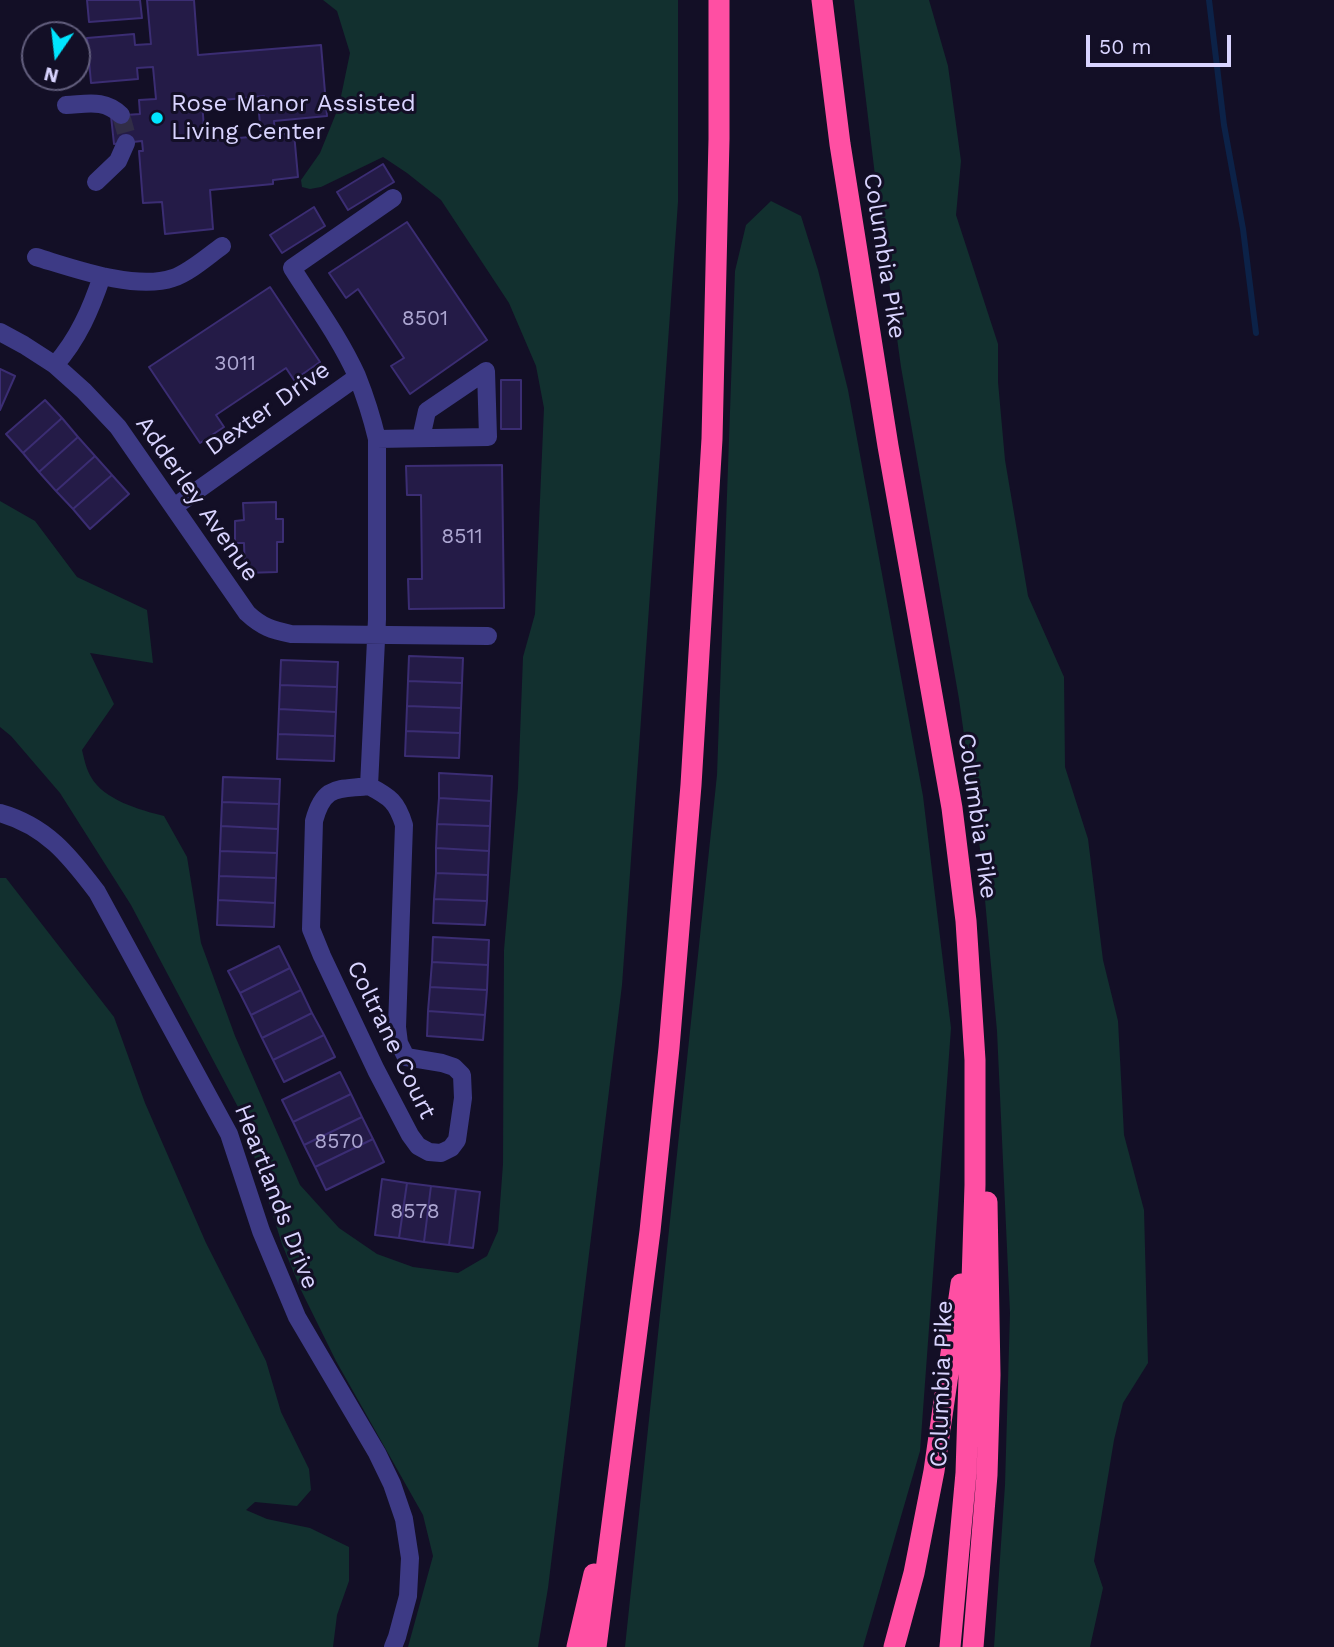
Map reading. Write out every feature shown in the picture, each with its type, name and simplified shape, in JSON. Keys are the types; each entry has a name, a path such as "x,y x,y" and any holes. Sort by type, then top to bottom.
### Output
{"highway":[{"path":"596,1647 663,1114 691,785 712,439 719,139 719,0"},
{"name":"Columbia Pike","path":"822,0 840,144 888,446 952,808 966,921 975,1060 975,1185 965,1473 950,1647"},
{"path":"973,1647 987,1475 990,1375 987,1185 975,1060"},
{"path":"894,1647 914,1573 934,1471 975,1185"},
{"path":"577,1647 619,1462"}],"street":[{"path":"66,105 100,103 108,105 121,116"},
{"path":"96,182 118,161 126,143"},
{"path":"369,786 376,635 377,439 357,377 341,345 292,268 393,198"},
{"path":"36,257 102,276 150,283 176,277 222,246"},
{"path":"55,365 76,337 102,276"},
{"name":"Adderley Avenue","path":"0,332 55,365 118,427 247,613 259,624 291,634 488,636"},
{"path":"377,439 488,437 486,371 427,411 421,438"},
{"name":"Dexter Drive","path":"174,507 357,377"},
{"name":"Coltrane Court","path":"369,786 389,796 400,810 404,825 397,1027 399,1043 406,1057 442,1063 454,1067 462,1075 463,1098 457,1140 452,1149 441,1153 429,1152 418,1146 410,1135 376,1070 311,929 314,821 317,807 325,797 338,789 369,786"},
{"name":"Heartlands Drive","path":"0,813 20,819 49,838 72,859 97,892 229,1134 261,1231 297,1317 377,1453 392,1484 404,1519 410,1558 408,1596 393,1647"},
{"path":"376,1070 406,1057"}],"green space":[{"path":"323,0 678,0 678,202 622,985 548,1588 538,1647 408,1647 433,1556 423,1515 336,1361 300,1288 282,1244 239,1109 131,905 60,793 0,727 0,501 35,521 77,577 147,610 153,663 90,653 114,704 82,750 84,760 97,785 113,798 164,816 187,857 201,943 235,1036 300,1185 339,1228 377,1254 413,1267 458,1273 487,1256 498,1231 503,1164 504,950 518,788 523,657 535,614 544,408 536,366 509,303 441,200 383,157 321,187 302,187 301,180 320,153 339,106 350,53 337,11"},
{"path":"854,0 929,0 948,66 961,161 956,215 998,344 998,382 1005,460 1028,596 1064,677 1065,767 1088,839 1103,960 1118,1021 1124,1135 1144,1210 1148,1363 1123,1403 1114,1440 1094,1561 1103,1588 1090,1647 994,1647 1005,1485 1010,1313 997,1031 981,856 959,699 901,367"},
{"path":"771,201 801,216 818,270 848,390 923,796 951,1028 920,1451 863,1647 625,1647 717,775 735,271 746,225"},
{"path":"0,878 6,878 114,1017 145,1103 206,1243 266,1361 281,1412 309,1469 311,1490 297,1506 255,1502 246,1510 267,1519 310,1528 349,1547 349,1581 337,1615 333,1647 0,1647"}],"building":[{"path":"87,0 140,0 142,18 89,21"},
{"name":"Rose Manor Assisted Living Center","path":"147,0 194,0 198,55 321,45 327,116 274,121 275,135 294,133 298,177 273,180 273,184 210,190 213,229 165,234 162,202 143,203 139,151 143,151 142,141 114,144 111,116 140,114 139,100 156,99 153,67 137,68 138,79 91,83 91,38 134,34 135,45 151,44","holes":["264,96 265,112 259,113 261,136 205,141 202,102"]},
{"path":"383,164 394,182 348,210 337,192"},
{"path":"314,207 325,226 282,253 270,235"},
{"path":"407,222 487,340 410,394 391,366 404,358 358,289 346,298 329,273"},
{"path":"270,287 320,362 294,380 286,368 216,415 224,427 200,443 149,367"},
{"path":"0,369 15,376 0,410"},
{"path":"501,380 521,380 521,429 501,429"},
{"path":"45,400 62,418 23,453 6,434"},
{"path":"62,418 78,437 39,472 23,453"},
{"path":"78,437 95,456 56,491 39,472"},
{"path":"95,456 112,475 73,509 56,491"},
{"path":"502,465 504,608 409,609 408,579 422,579 421,495 407,495 406,466"},
{"path":"112,475 129,494 90,529 73,509"},
{"path":"276,502 276,519 283,519 283,542 277,542 277,572 245,573 244,543 235,543 235,521 244,520 243,503"},
{"path":"409,656 463,658 462,683 408,681"},
{"path":"281,660 338,662 337,687 280,685"},
{"path":"408,681 462,683 461,708 407,706"},
{"path":"280,685 337,687 336,712 279,709"},
{"path":"407,706 461,708 460,733 406,731"},
{"path":"279,709 336,712 335,736 278,734"},
{"path":"406,731 460,733 459,758 405,756"},
{"path":"278,734 335,736 334,761 277,759"},
{"path":"439,773 492,776 491,801 439,798"},
{"path":"223,777 280,779 279,804 222,802"},
{"path":"439,798 491,801 490,826 437,824"},
{"path":"222,802 279,804 278,829 221,826"},
{"path":"437,824 490,826 489,851 436,848"},
{"path":"221,826 278,829 277,853 220,851"},
{"path":"436,848 489,851 488,875 436,873"},
{"path":"220,851 277,853 276,878 219,876"},
{"path":"436,873 488,875 487,901 434,899"},
{"path":"219,876 276,878 275,903 218,900"},
{"path":"434,899 487,901 485,925 433,923"},
{"path":"218,900 275,903 274,927 217,925"},
{"path":"433,937 489,940 488,965 432,962"},
{"path":"279,946 290,968 240,993 228,971"},
{"path":"432,962 488,965 487,990 430,987"},
{"path":"290,968 301,990 251,1015 240,993"},
{"path":"430,987 487,990 485,1015 428,1011"},
{"path":"301,990 312,1013 262,1038 251,1015"},
{"path":"428,1011 485,1015 483,1040 427,1036"},
{"path":"312,1013 324,1035 273,1060 262,1038"},
{"path":"324,1035 335,1057 284,1082 273,1060"},
{"path":"340,1072 351,1094 293,1122 282,1100"},
{"path":"351,1094 362,1117 304,1145 293,1122"},
{"path":"362,1117 373,1139 315,1167 304,1145"},
{"path":"373,1139 384,1162 326,1190 315,1167"},
{"path":"382,1179 407,1183 399,1238 375,1235"},
{"path":"407,1183 431,1186 424,1242 399,1238"},
{"path":"431,1186 456,1189 449,1245 424,1242"},
{"path":"456,1189 480,1192 473,1248 449,1245"}],"waterway":[{"path":"1209,0 1224,125 1243,229 1256,333"}],"tunnel":[{"path":"121,115 126,143"}],"place":[{"name":"Rose Manor Assisted Living Center","path":"157,118"}]}
